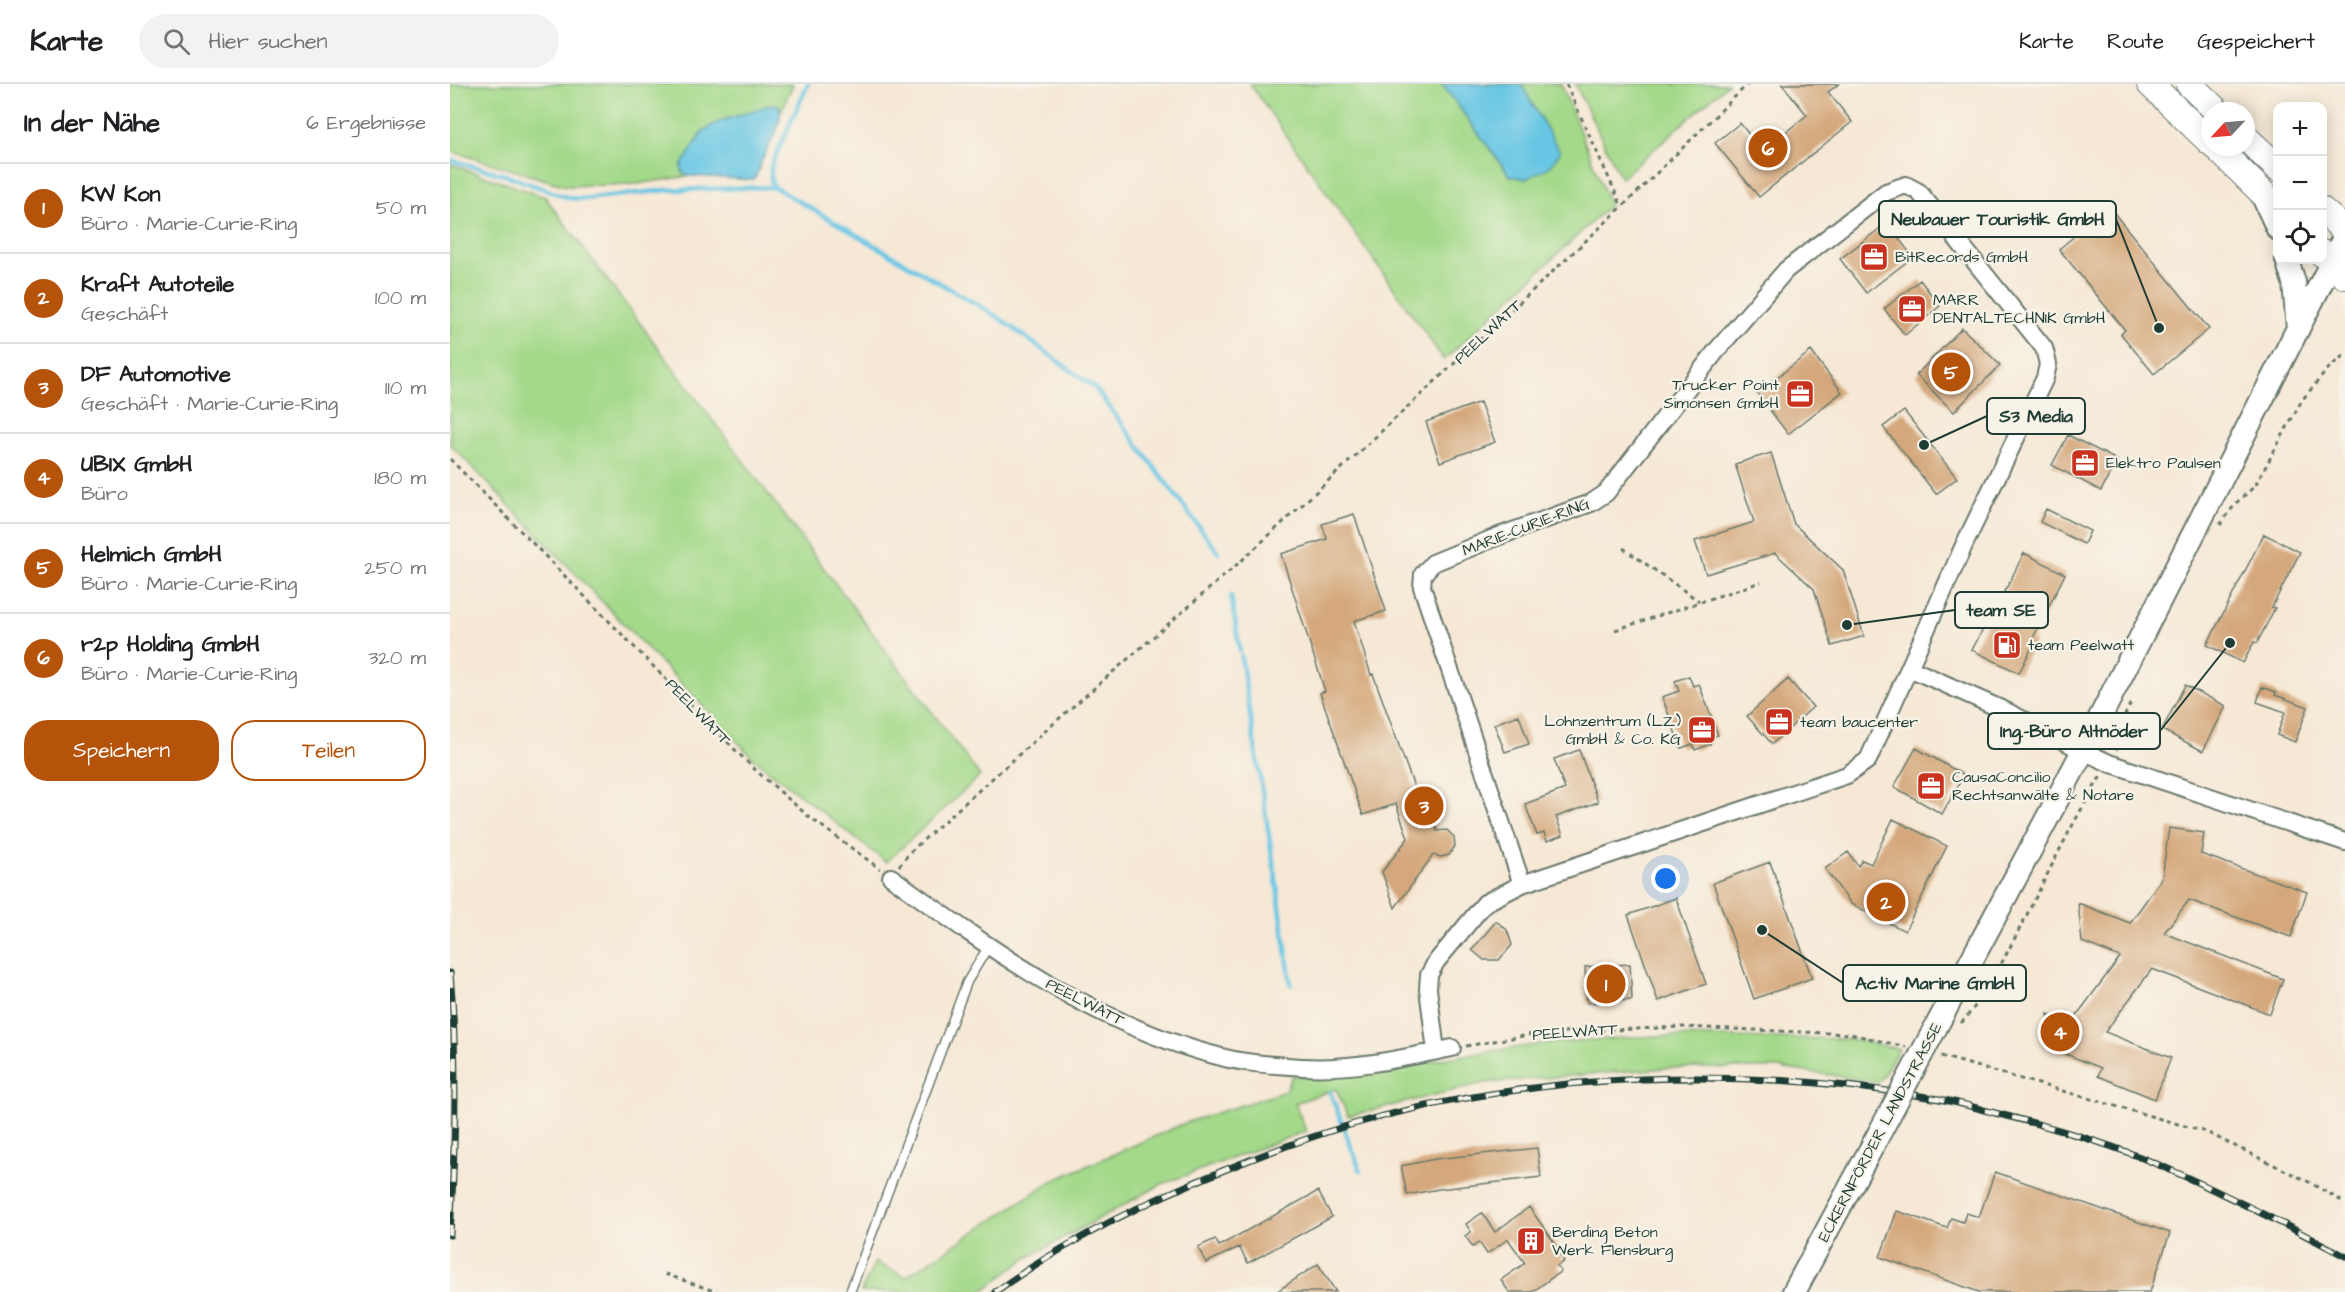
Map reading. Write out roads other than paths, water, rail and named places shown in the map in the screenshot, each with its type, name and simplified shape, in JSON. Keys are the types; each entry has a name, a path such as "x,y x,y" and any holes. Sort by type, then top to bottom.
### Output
{"main road":[{"path":"2150,84 2201,133"},
{"path":"2189,84 2208,102"},
{"path":"2255,147 2273,164"},
{"path":"2225,156 2269,200"},
{"path":"2327,215 2345,231"}],"street":[{"name":"MARIE-CURIE-RING","path":"1444,1050 1428,989 1429,975 1485,903 1522,884 1847,776 1868,760 1965,543 2045,378 2048,364 2044,348 1919,192 1906,185 1886,192 1786,270 1717,350 1606,493 1591,503 1499,536 1433,563 1423,574 1422,587 1522,884"},
{"path":"2269,200 2273,215"},
{"name":"ECKERNFÖRDER LANDSTRASSE","path":"1794,1292 1881,1130 1918,1051 2083,751 2333,264 2345,236"},
{"path":"2288,264 2294,282 2298,329"},
{"path":"1909,668 2010,713 2109,763 2345,842"},
{"name":"PEELWATT","path":"894,874 988,947 1057,990 1161,1038 1222,1058 1305,1067 1349,1065 1444,1050"}],"lane":[{"path":"850,1292 967,982 988,947"}],"water":[{"path":"1442,84 1521,84 1560,152 1551,166 1526,179 1510,176"},
{"path":"772,104 779,105 780,119 753,180 689,176 683,173 681,166 703,131 718,122"}],"waterway":[{"path":"774,187 771,181 771,166 808,84"},
{"path":"450,160 505,175 569,198 583,199 667,190 774,187 995,315 1095,388 1218,552"},
{"path":"1231,596 1240,651"},
{"path":"1241,656 1254,741"},
{"path":"1255,745 1274,868"},
{"path":"1275,872 1291,985"},
{"path":"1330,1092 1360,1170"}],"railway":[{"path":"450,973 455,1104 450,1235"},
{"path":"995,1292 1049,1256 1133,1210 1222,1171 1317,1135 1422,1107 1495,1093 1569,1084 1643,1079 1717,1078 1792,1081 1866,1088 1960,1103 2074,1134 2133,1154 2225,1195 2345,1256"}],"place":[{"name":"r2p Holding GmbH","path":"1768,148"},
{"name":"BitRecords GmbH","path":"1874,257"},
{"name":"MARR DENTALTECHNIK GmbH","path":"1912,309"},
{"name":"Neubauer Touristik GmbH","path":"2159,328"},
{"name":"Helmich GmbH","path":"1951,372"},
{"name":"Trucker Point Simonsen GmbH","path":"1800,394"},
{"name":"S3 Media","path":"1924,445"},
{"name":"Elektro Paulsen","path":"2085,463"},
{"name":"team SE","path":"1847,625"},
{"name":"Ing.-Büro Altnöder","path":"2230,643"},
{"name":"team Peelwatt","path":"2007,645"},
{"name":"team baucenter","path":"1779,722"},
{"name":"Lohnzentrum (LZ) GmbH & Co. KG","path":"1702,730"},
{"name":"CausaConcilio Rechtsanwälte & Notare","path":"1931,786"},
{"name":"DF Automotive","path":"1424,806"},
{"name":"Kraft Autoteile","path":"1886,902"},
{"name":"Activ Marine GmbH","path":"1762,930"},
{"name":"KW Kon","path":"1606,984"},
{"name":"UBIX GmbH","path":"2060,1032"},
{"name":"Berding Beton Werk Flensburg","path":"1531,1241"}]}
